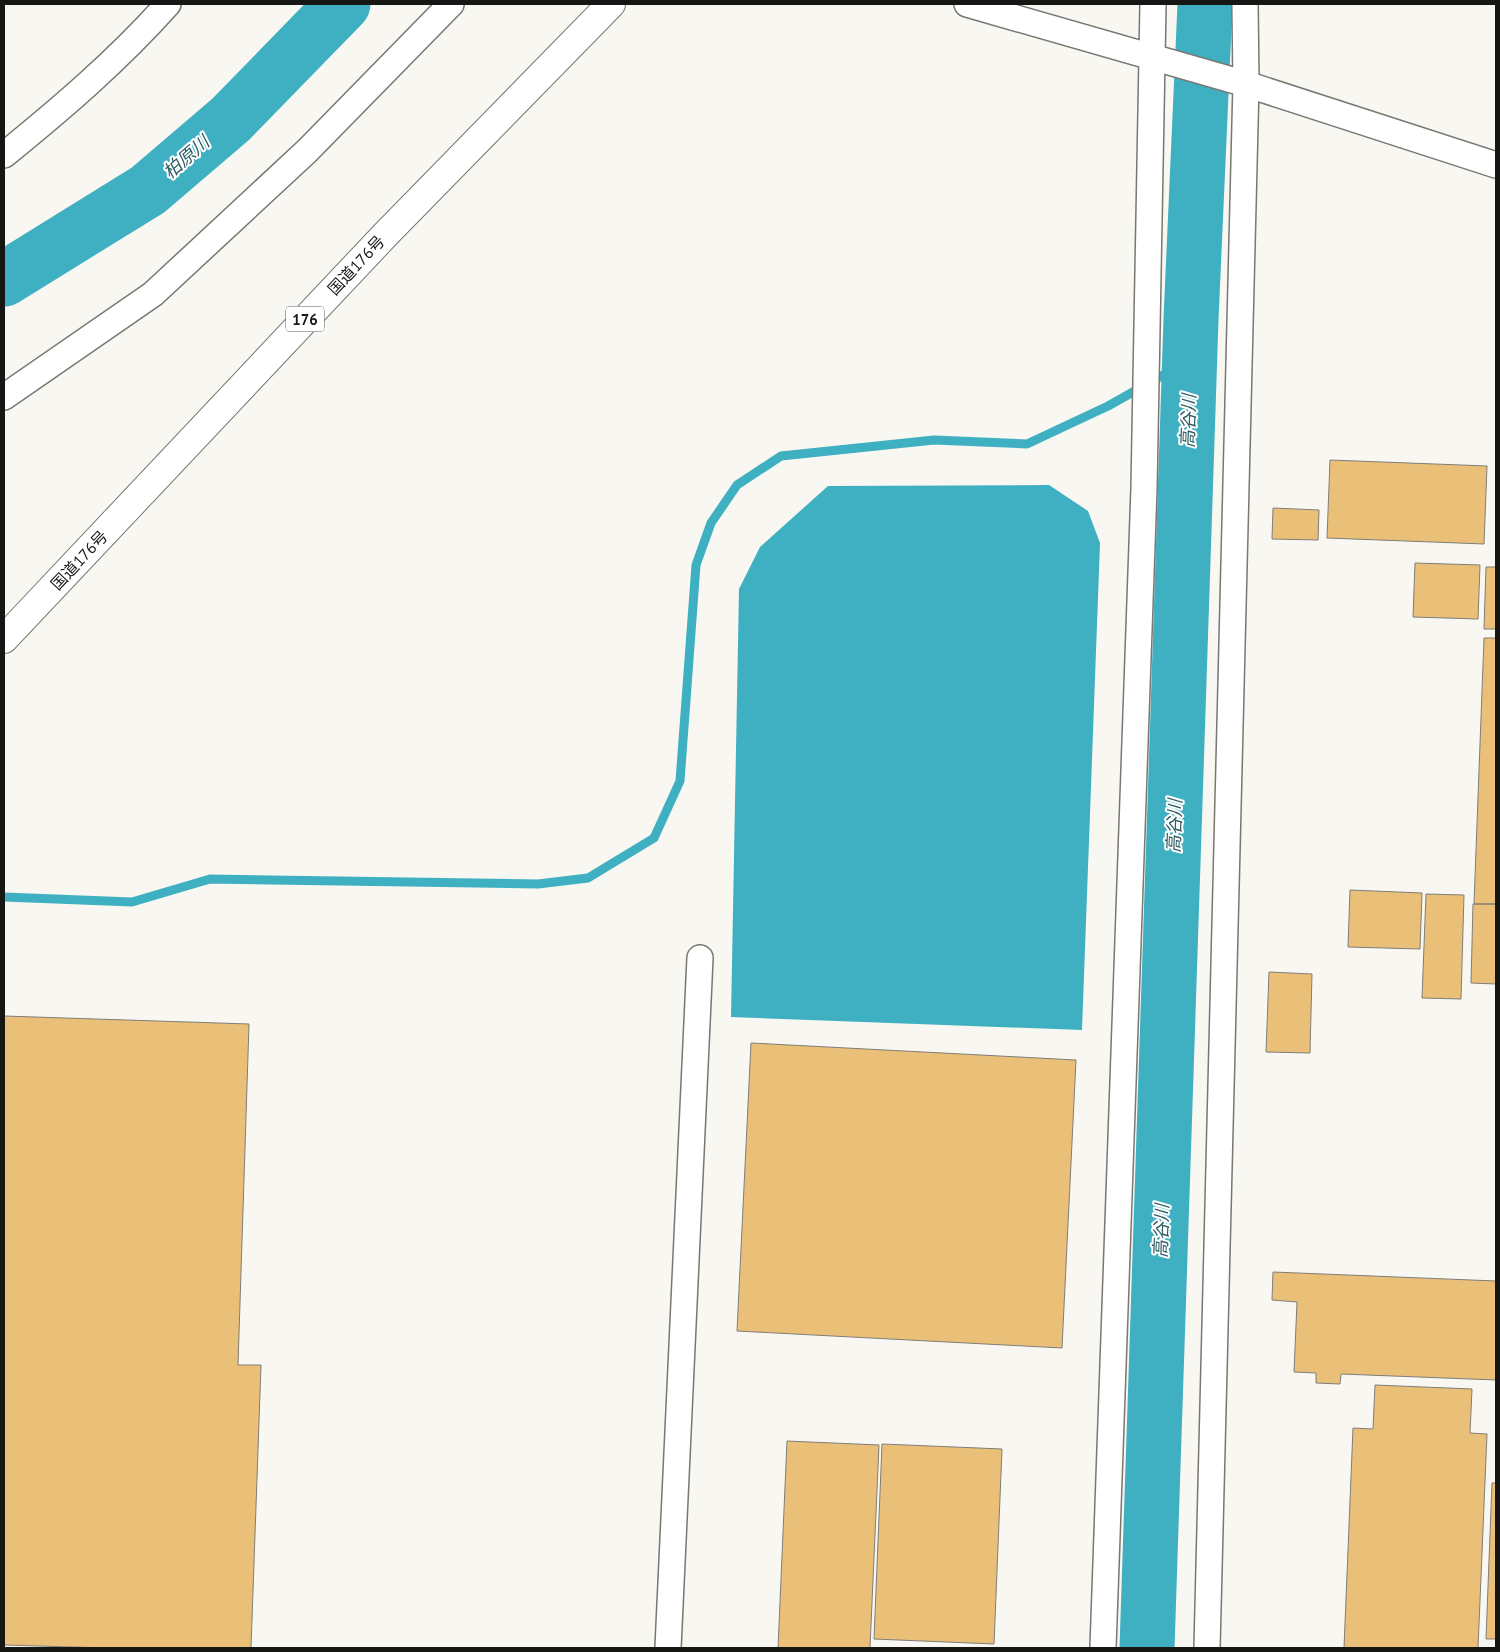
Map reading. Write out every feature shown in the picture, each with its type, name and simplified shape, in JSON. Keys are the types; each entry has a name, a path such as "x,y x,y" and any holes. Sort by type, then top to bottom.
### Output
{"highway":[{"name":"国道176号","path":"4,639 385,234 611,4"}],"street":[{"path":"4,155 72,99 138,37 168,4"},
{"path":"4,397 153,294 307,151 451,4"},
{"path":"967,4 1246,84 1496,165"},
{"path":"1103,1648 1144,488 1153,4"},
{"path":"1207,1648 1246,84 1245,4"},
{"path":"668,1648 700,958"}],"water":[{"path":"1049,485 1088,511 1100,543 1082,1030 731,1017 739,589 760,547 828,486"}],"building":[{"path":"1330,460 1487,466 1484,544 1327,538"},
{"path":"1273,508 1319,510 1318,540 1272,539"},
{"path":"1415,563 1480,565 1478,619 1413,617"},
{"path":"1486,567 1496,567 1496,629 1484,629"},
{"path":"1484,638 1496,638 1496,904 1474,904"},
{"path":"1350,890 1422,893 1420,949 1348,947"},
{"path":"1426,894 1464,895 1461,999 1422,998"},
{"path":"1473,904 1496,904 1496,984 1471,983"},
{"path":"1269,972 1312,974 1310,1053 1266,1052"},
{"path":"4,1016 249,1024 238,1365 261,1365 251,1648 108,1648 4,1645"},
{"path":"751,1043 1076,1060 1062,1348 737,1331"},
{"path":"1273,1272 1496,1281 1496,1380 1341,1374 1340,1384 1316,1383 1316,1373 1294,1372 1297,1302 1272,1300"},
{"path":"1375,1385 1472,1389 1470,1433 1487,1434 1478,1648 1344,1648 1353,1428 1373,1429"},
{"path":"787,1441 879,1445 870,1648 778,1648"},
{"path":"882,1444 1002,1449 994,1644 874,1639"},
{"path":"1492,1483 1496,1483 1496,1639 1486,1639"}],"waterway":[{"name":"柏原川","path":"4,279 148,190 231,119 343,4"},
{"name":"高谷川","path":"1147,1648 1191,319 1205,4"},
{"path":"4,897 132,902 210,879 538,884 588,878 654,838 680,781 696,565 711,523 737,485 781,456 934,440 1027,444 1108,406 1190,360"}]}
